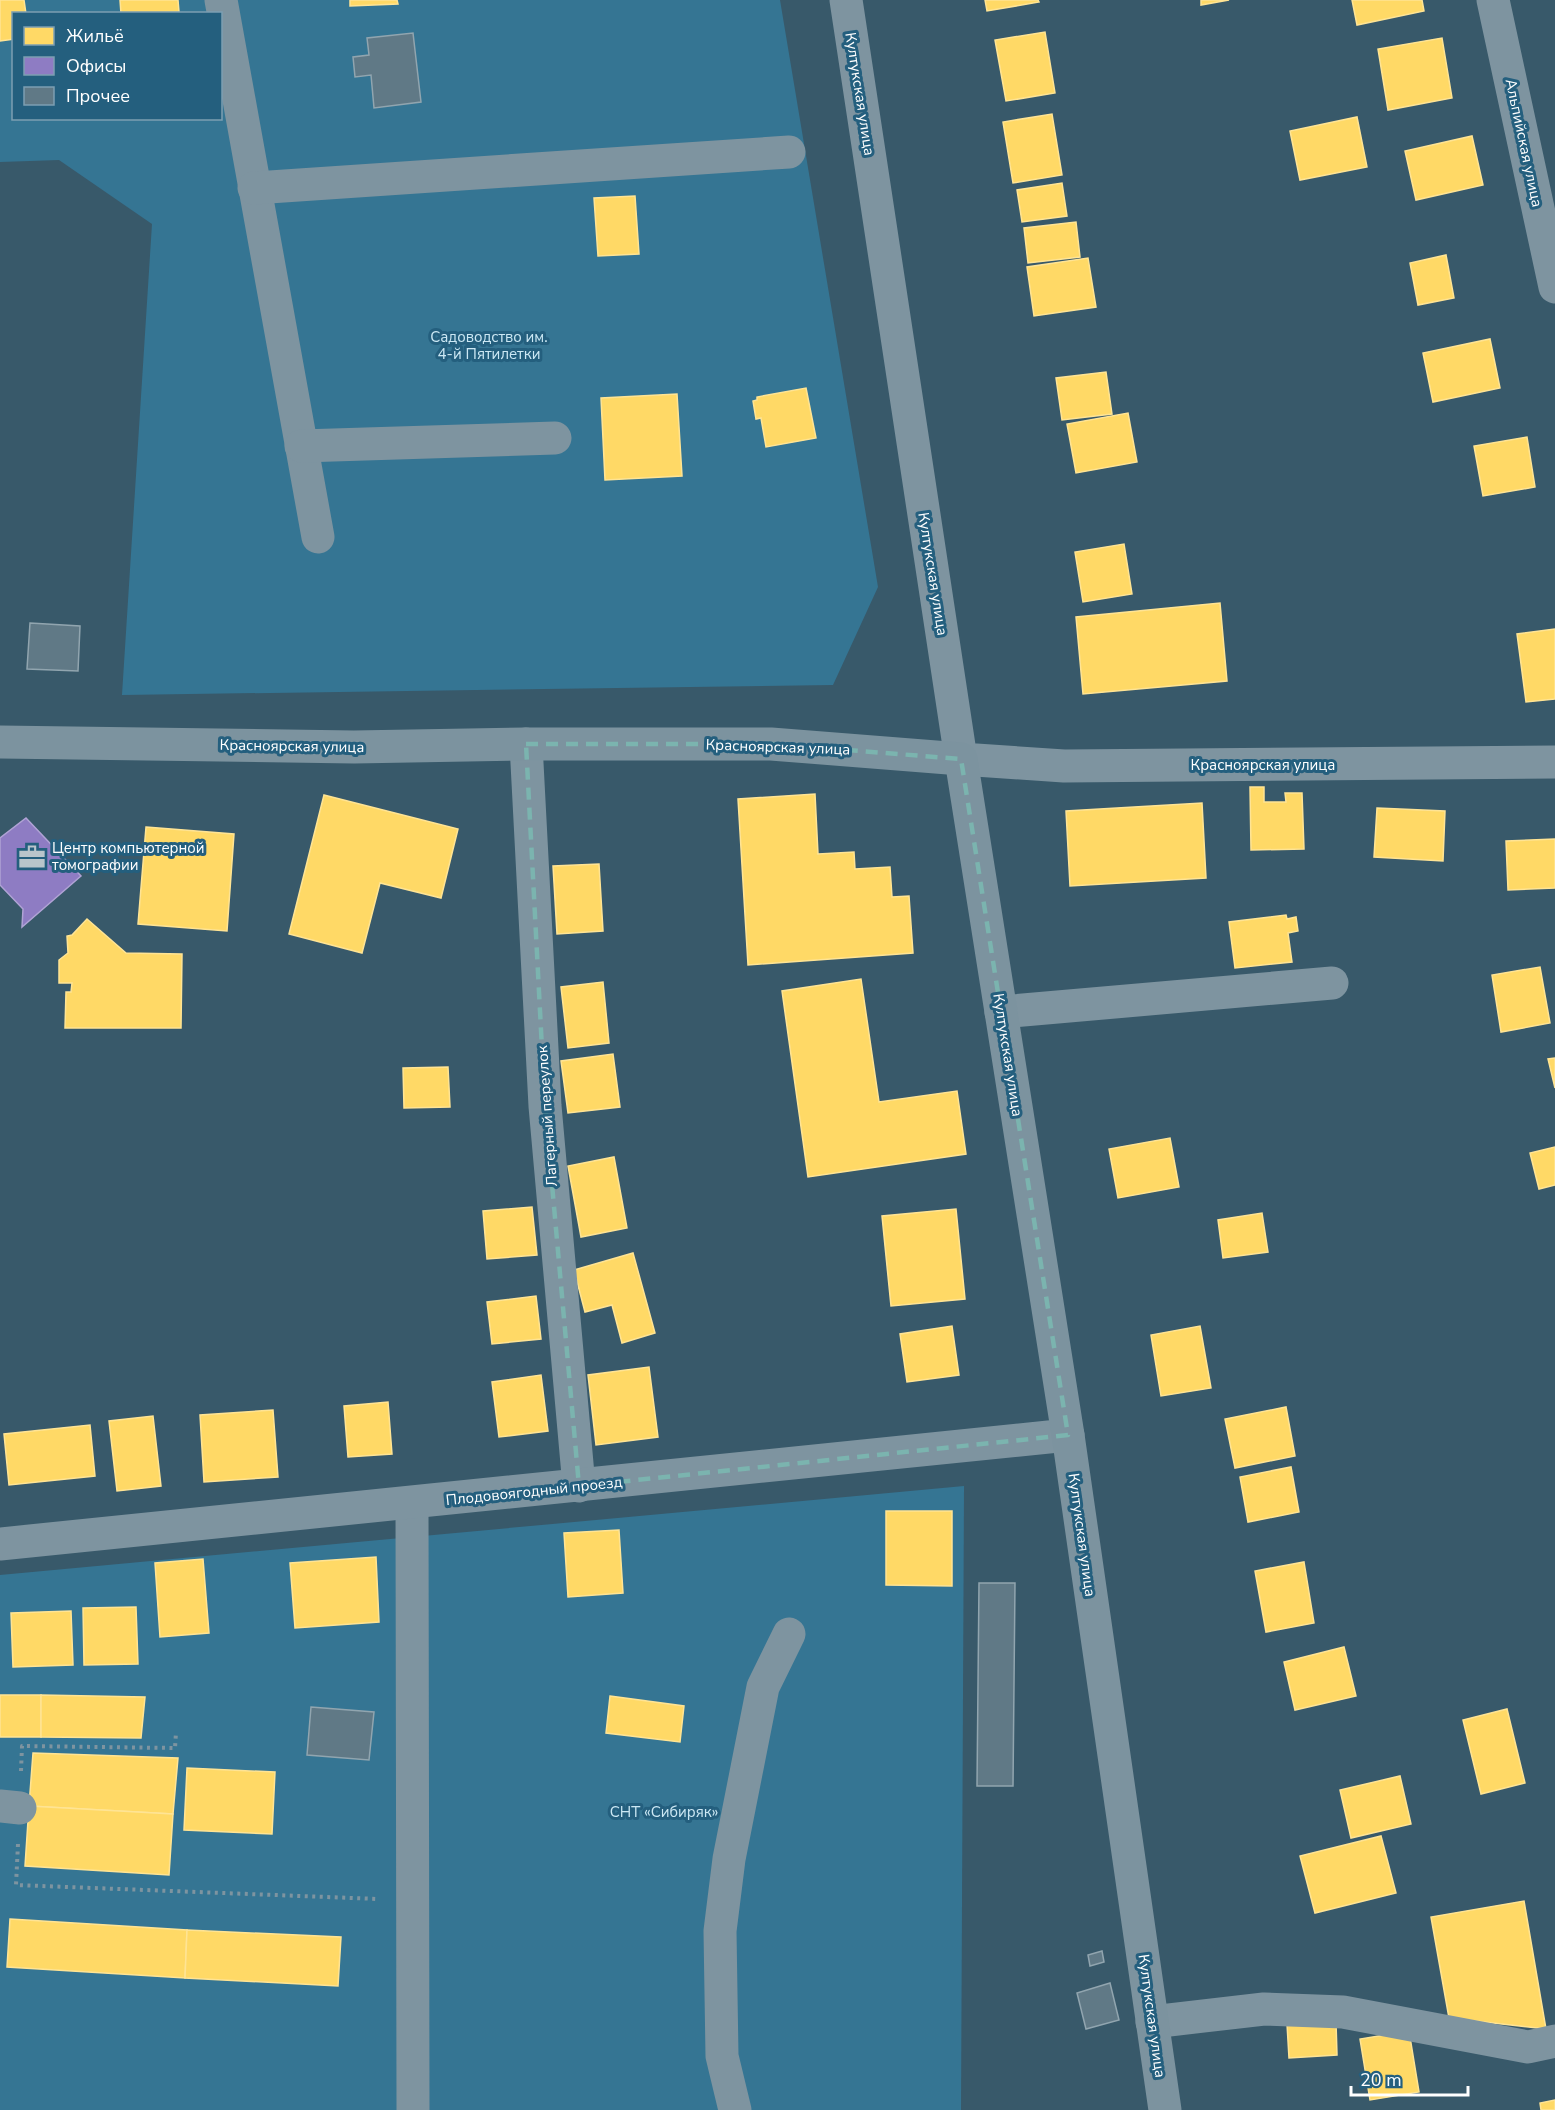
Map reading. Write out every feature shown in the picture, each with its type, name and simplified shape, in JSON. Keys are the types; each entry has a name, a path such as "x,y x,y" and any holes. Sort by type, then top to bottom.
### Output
{"main road":[{"name":"Красноярская улица","path":"0,742 354,747 771,744 961,759"},
{"name":"Култукская улица","path":"961,759 1068,1435 1165,2110"}],"street":[{"path":"221,0 318,537"},
{"name":"Култукская улица","path":"846,0 961,759"},
{"name":"Альпийская улица","path":"1493,0 1555,287"},
{"path":"254,188 789,152"},
{"path":"301,446 555,438"},
{"name":"Лагерный переулок","path":"526,744 545,1106 579,1486"},
{"name":"Красноярская улица","path":"961,759 1064,766 1555,762"},
{"path":"1001,1011 1332,983"},
{"name":"Плодовоягодный проезд","path":"0,1544 412,1504 1068,1435"},
{"path":"412,1504 413,2110"},
{"path":"735,2110 722,2056 720,1931 729,1859 763,1687 789,1634"},
{"path":"1152,2022 1264,2009 1343,2012 1528,2047 1555,2041"}],"path":[{"path":"176,1732 175,1748 22,1746 10,1807 16,1885 388,1899"}],"highlighted area":[{"path":"526,744 771,744 961,759 1068,1435 579,1486 545,1106"}],"green space":[{"name":"Садоводство им. 4-й Пятилетки","path":"0,0 780,0 878,587 833,685 122,695 152,224 59,160 0,162"},
{"name":"СНТ «Сибиряк»","path":"964,1486 961,2110 0,2110 0,1575"}],"building: Жильё":[{"path":"0,0 24,0 26,12 12,12 12,39 0,41"},
{"path":"120,0 178,0 179,12 121,12"},
{"path":"350,0 397,0 398,4 350,6"},
{"path":"985,0 1038,0 1039,2 987,11"},
{"path":"1201,0 1229,0 1201,5"},
{"path":"1352,0 1422,0 1424,11 1357,25"},
{"path":"1045,32 1055,93 1006,101 995,40"},
{"path":"1442,38 1452,98 1388,110 1378,49"},
{"path":"1052,114 1062,175 1013,183 1003,122"},
{"path":"1357,117 1367,167 1300,180 1290,131"},
{"path":"1472,136 1483,185 1416,200 1405,151"},
{"path":"1062,183 1067,216 1022,222 1017,190"},
{"path":"635,196 639,254 598,256 594,198"},
{"path":"1076,222 1080,257 1028,263 1024,228"},
{"path":"1446,255 1454,298 1418,305 1410,263"},
{"path":"1088,258 1096,307 1034,316 1027,267"},
{"path":"1490,339 1500,388 1433,402 1423,353"},
{"path":"1106,372 1112,414 1062,420 1056,378"},
{"path":"806,388 816,438 766,447 761,418 756,419 753,401 757,400 757,397"},
{"path":"677,394 682,476 605,480 601,398"},
{"path":"1128,413 1137,462 1076,473 1067,424"},
{"path":"1527,437 1535,487 1483,496 1474,446"},
{"path":"1124,544 1132,594 1083,602 1075,552"},
{"path":"1220,603 1227,681 1083,694 1076,617"},
{"path":"1555,629 1555,699 1526,702 1517,634"},
{"path":"1250,787 1264,787 1264,802 1286,802 1285,793 1302,793 1304,849 1251,850"},
{"path":"815,794 818,854 854,852 855,869 890,867 892,897 909,896 913,953 748,965 738,799"},
{"path":"324,795 458,829 441,898 380,883 362,953 289,934"},
{"path":"1202,803 1206,878 1070,886 1066,811"},
{"path":"1377,808 1445,811 1443,861 1374,857"},
{"path":"146,827 234,834 227,931 138,924"},
{"path":"1555,839 1555,888 1508,890 1506,841"},
{"path":"599,864 603,931 557,934 553,866"},
{"path":"1286,915 1287,919 1296,917 1298,931 1288,933 1292,962 1235,968 1229,922"},
{"path":"87,919 126,953 182,954 181,1028 65,1028 66,992 71,992 72,983 59,983 59,960 68,953 67,936 72,935"},
{"path":"1540,967 1550,1023 1501,1032 1492,975"},
{"path":"861,979 879,1102 957,1091 966,1154 808,1177 782,991"},
{"path":"603,982 609,1043 568,1048 561,987"},
{"path":"613,1054 620,1107 568,1113 561,1061"},
{"path":"1555,1058 1555,1088 1548,1059"},
{"path":"448,1067 450,1107 404,1108 403,1068"},
{"path":"1170,1138 1179,1187 1118,1198 1109,1149"},
{"path":"1555,1147 1555,1185 1539,1189 1530,1153"},
{"path":"614,1157 627,1228 581,1237 568,1166"},
{"path":"532,1207 537,1255 487,1259 483,1211"},
{"path":"956,1209 965,1299 891,1306 882,1216"},
{"path":"1262,1213 1268,1252 1223,1258 1218,1220"},
{"path":"633,1253 655,1333 622,1343 612,1305 585,1312 574,1270"},
{"path":"536,1296 541,1339 492,1344 487,1302"},
{"path":"952,1326 959,1375 907,1382 900,1334"},
{"path":"1200,1326 1211,1388 1161,1396 1151,1335"},
{"path":"649,1367 658,1437 596,1445 588,1375"},
{"path":"541,1375 548,1431 499,1437 492,1382"},
{"path":"388,1402 392,1454 348,1457 344,1406"},
{"path":"1286,1407 1295,1456 1235,1468 1225,1419"},
{"path":"273,1410 278,1477 204,1482 200,1415"},
{"path":"153,1416 161,1486 117,1491 109,1421"},
{"path":"90,1425 95,1476 9,1485 4,1434"},
{"path":"1291,1467 1299,1512 1248,1522 1240,1477"},
{"path":"886,1511 952,1511 952,1586 886,1585"},
{"path":"619,1530 623,1593 568,1597 564,1533"},
{"path":"376,1557 379,1622 295,1628 290,1563"},
{"path":"203,1559 209,1633 160,1637 155,1563"},
{"path":"1304,1562 1314,1623 1266,1632 1255,1571"},
{"path":"136,1607 138,1664 84,1665 83,1608"},
{"path":"71,1611 73,1665 13,1667 11,1613"},
{"path":"1344,1647 1356,1696 1295,1710 1284,1662"},
{"path":"0,1695 41,1695 41,1737 0,1737"},
{"path":"41,1695 145,1697 141,1738 41,1737"},
{"path":"610,1696 684,1706 680,1742 606,1733"},
{"path":"1507,1709 1525,1783 1481,1794 1463,1720"},
{"path":"33,1753 178,1758 173,1814 29,1806"},
{"path":"187,1768 275,1772 272,1834 184,1830"},
{"path":"1400,1776 1411,1824 1351,1838 1340,1790"},
{"path":"29,1806 173,1814 169,1875 25,1866"},
{"path":"1381,1836 1396,1893 1315,1913 1300,1856"},
{"path":"1524,1901 1546,2029 1449,2018 1431,1917"},
{"path":"10,1919 187,1930 185,1978 7,1967"},
{"path":"187,1930 341,1937 338,1986 185,1978"},
{"path":"1336,2022 1337,2055 1289,2058 1287,2024"},
{"path":"1409,2031 1419,2092 1370,2100 1360,2039"},
{"path":"1555,2100 1555,2110 1541,2110 1540,2103"}],"building: Офисы":[{"name":"Центр компьютерной томографии","path":"26,818 81,876 22,927 23,909 0,885 0,838"}],"building: Прочее":[{"path":"413,33 421,102 374,108 371,75 355,77 353,57 369,55 367,38"},
{"path":"30,623 80,626 78,671 27,669"},
{"path":"979,1583 1015,1583 1013,1786 977,1786"},
{"path":"311,1707 374,1712 369,1760 307,1755"},
{"path":"1102,1951 1104,1962 1090,1966 1088,1955"},
{"path":"1110,1983 1119,2020 1086,2029 1077,1993"}],"place":[{"name":"Центр компьютерной томографии","path":"32,857"}]}
